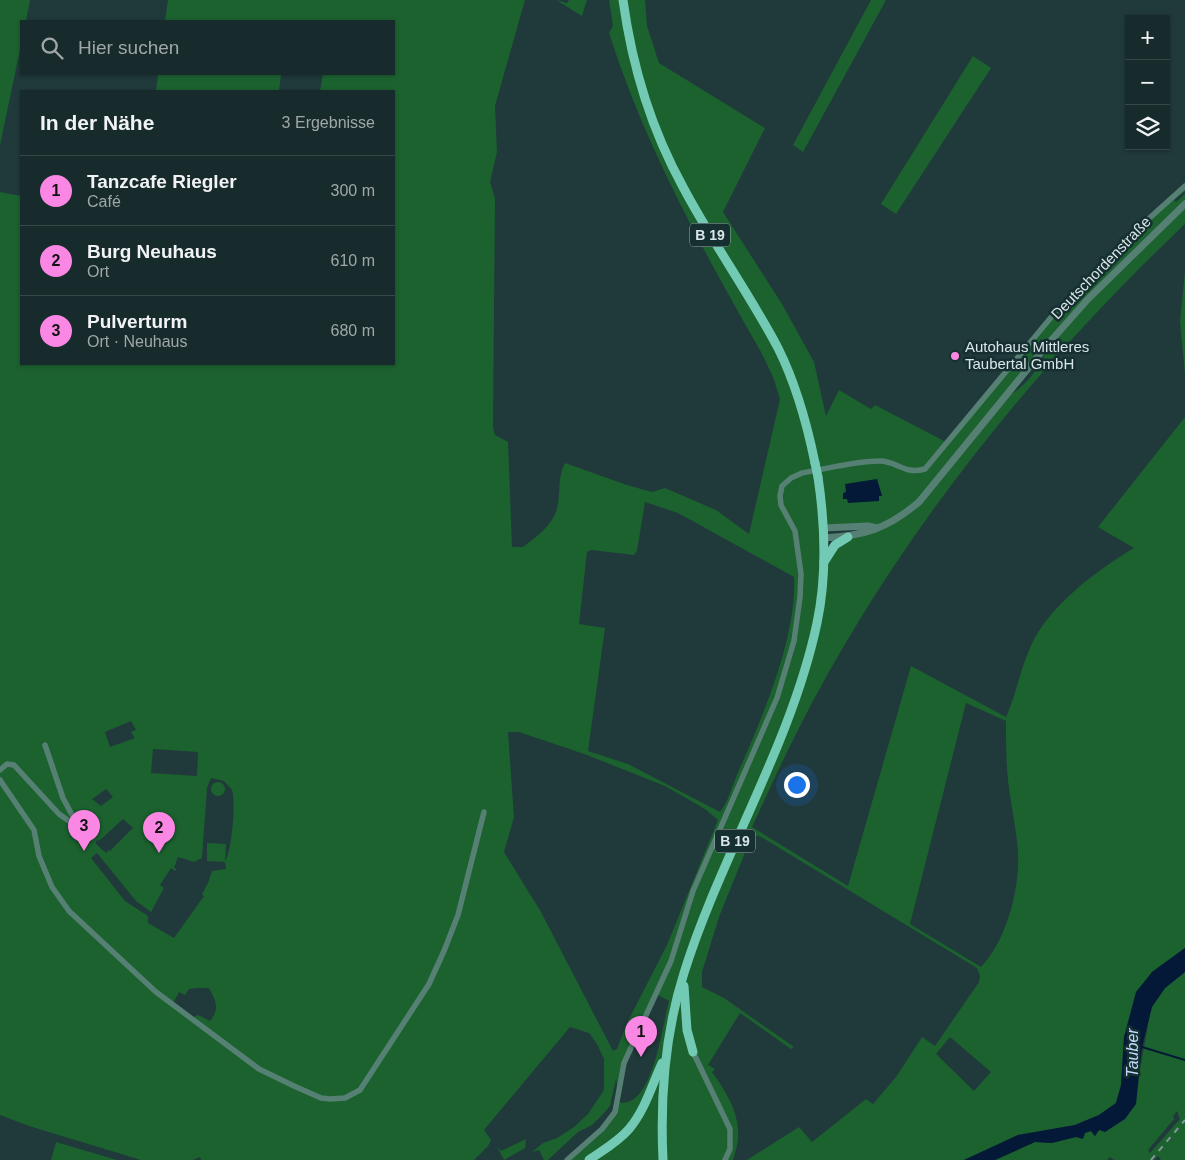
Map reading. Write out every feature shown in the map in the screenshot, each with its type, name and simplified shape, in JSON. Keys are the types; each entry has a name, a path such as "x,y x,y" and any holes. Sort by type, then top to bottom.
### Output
{"main road":[{"name":"B 19","path":"623,0 636,68 657,133 689,199 778,348 794,383 818,477 823,528 823,562 817,622 800,684 718,880 683,975 666,1056 662,1112 663,1160"},
{"path":"823,562 836,545 848,537"},
{"path":"683,975 687,1030 693,1052"},
{"path":"589,1160 617,1141 629,1128 646,1102 666,1056"}],"street":[{"path":"567,1160 602,1129 615,1112 624,1063 638,1028 671,961 693,892 764,732 788,665 798,618 801,574 795,531 781,505 782,486 791,478 802,473 879,461 916,472 925,469 1053,315 1144,223 1185,186"},
{"name":"Deutschordenstraße","path":"823,538 868,534 910,510 928,492 1005,394 1088,299 1185,204"},
{"path":"823,528 868,526 878,528"},
{"path":"0,770 7,764 14,765 59,814 79,828 63,798 45,745"},
{"path":"0,780 34,830 39,856 52,887 69,911 156,992 209,1034 260,1069 303,1090 330,1099 345,1098 360,1090 429,984 458,915 484,812"},
{"path":"693,1052 730,1129 730,1149 725,1160"}],"green space":[{"path":"0,0 30,0 26,20 20,20 20,50 0,145"},
{"path":"168,0 525,0 495,106 497,152 490,182 495,198 493,427 495,435 508,442 512,547 523,547 543,531 555,515 561,474 565,463 652,492 665,488 716,510 749,534 780,399 773,377 761,352 696,236 657,156 623,75 609,33 613,26 609,0 645,0 647,26 659,63 765,128 723,212 782,304 814,362 826,416 839,390 871,409 875,405 946,442 1053,315 1185,186 1185,191 1174,200 1176,202 1185,194 1185,224 1073,338 969,462 921,526 876,593 835,662 791,744 752,827 848,886 911,666 1006,717 1030,648 1048,618 1089,578 1134,548 1098,527 1185,417 1185,948 1152,972 1124,1037 1121,1085 1116,1103 1099,1115 1075,1125 1018,1135 964,1160 747,1160 799,1127 812,1142 866,1099 873,1104 896,1077 922,1037 935,1046 979,982 980,976 977,968 755,835 751,839 719,917 702,972 702,987 724,998 794,1047 791,1049 740,1013 708,1065 715,1069 712,1072 731,1102 737,1119 738,1140 733,1160 567,1160 602,1129 618,1102 630,1101 640,1093 648,1080 659,1046 669,1001 656,994 624,1063 619,1095 616,1079 610,1106 592,1125 578,1132 548,1160 544,1160 539,1150 532,1152 543,1143 557,1138 574,1127 588,1114 604,1090 604,1059 597,1044 589,1033 570,1027 484,1130 491,1140 488,1146 474,1160 201,1160 200,1157 193,1160 141,1160 29,1126 0,1115 0,192 20,196 20,365 395,365 395,90 320,90 323,75 395,75 395,20 165,20","holes":["1048,345 1041,362 1031,377 1002,398","877,480 882,496 879,496 879,501 843,499 846,492","645,502 678,513 794,577 790,625 777,676 758,726 720,812 628,764 588,751 605,628 579,624 587,552 591,550 634,555 637,551","823,528 877,529 841,541 823,561","966,703 1006,721 1008,781 1018,849 1017,878 1008,920 996,946 981,967 910,924","131,721 136,730 131,732 135,738 110,747 105,732","508,732 519,732 587,755 665,786 705,809 718,820 667,945 626,1025 617,1049 613,1051 541,912 504,852 514,817","153,749 198,752 197,776 151,773","211,778 224,781 232,790 233,796 233,826 230,847 225,861 226,844 207,843 207,861 225,862 226,869 212,871 202,894 204,896 174,938 148,923 148,916 125,901 91,858 97,853 136,901 151,912 164,888 160,885 171,868 175,871 177,869 174,868 178,857 194,862 202,858 207,788","106,789 113,797 101,806 92,799","123,819 133,828 106,853 96,844 96,841 100,840","209,988 216,1005 215,1013 210,1021 198,1015 189,1019 172,1005 179,992 185,995 189,989","950,1037 991,1072 974,1091 936,1054"]},
{"path":"556,0 567,3 569,0 587,0 582,16"},
{"path":"871,0 886,0 803,152 793,145"},
{"path":"973,56 991,68 896,214 881,204"},
{"path":"158,75 281,75 279,90 156,90"},
{"path":"1185,271 1185,374 1180,322"},
{"path":"218,782 223,784 225,789 223,794 218,796 213,794 211,789 213,784"},
{"path":"1185,972 1185,1160 1161,1160 1158,1156 1154,1160 1114,1160 1110,1157 1107,1160 995,1160 1035,1142 1052,1143 1091,1131 1095,1136 1141,1064 1151,1008 1165,988","holes":["1177,1111 1180,1119 1150,1153 1148,1150 1174,1119 1173,1116"]},
{"path":"526,1139 525,1148 504,1160 497,1147 501,1151"},
{"path":"56,1142 117,1160 51,1160"}],"water":[{"path":"877,479 882,496 879,496 879,501 848,503 847,499 843,499 843,493 846,492 845,484"},
{"name":"Tauber","path":"1185,948 1185,972 1165,988 1152,1007 1142,1047 1136,1104 1125,1119 1105,1132 1099,1130 1095,1136 1091,1131 1085,1133 1083,1139 1076,1137 1052,1143 1035,1142 995,1160 964,1160 1018,1135 1075,1125 1099,1115 1116,1103 1121,1085 1124,1037 1136,992 1152,972"}],"waterway":[{"name":"Tauber","path":"1142,1047 1185,1060"}],"railway":[{"path":"1151,1160 1185,1120"}],"place":[{"name":"Autohaus Mittleres Taubertal GmbH","path":"955,356"},
{"name":"Pulverturm","path":"84,851"},
{"name":"Burg Neuhaus","path":"159,853"},
{"name":"Tanzcafe Riegler","path":"641,1057"}]}
